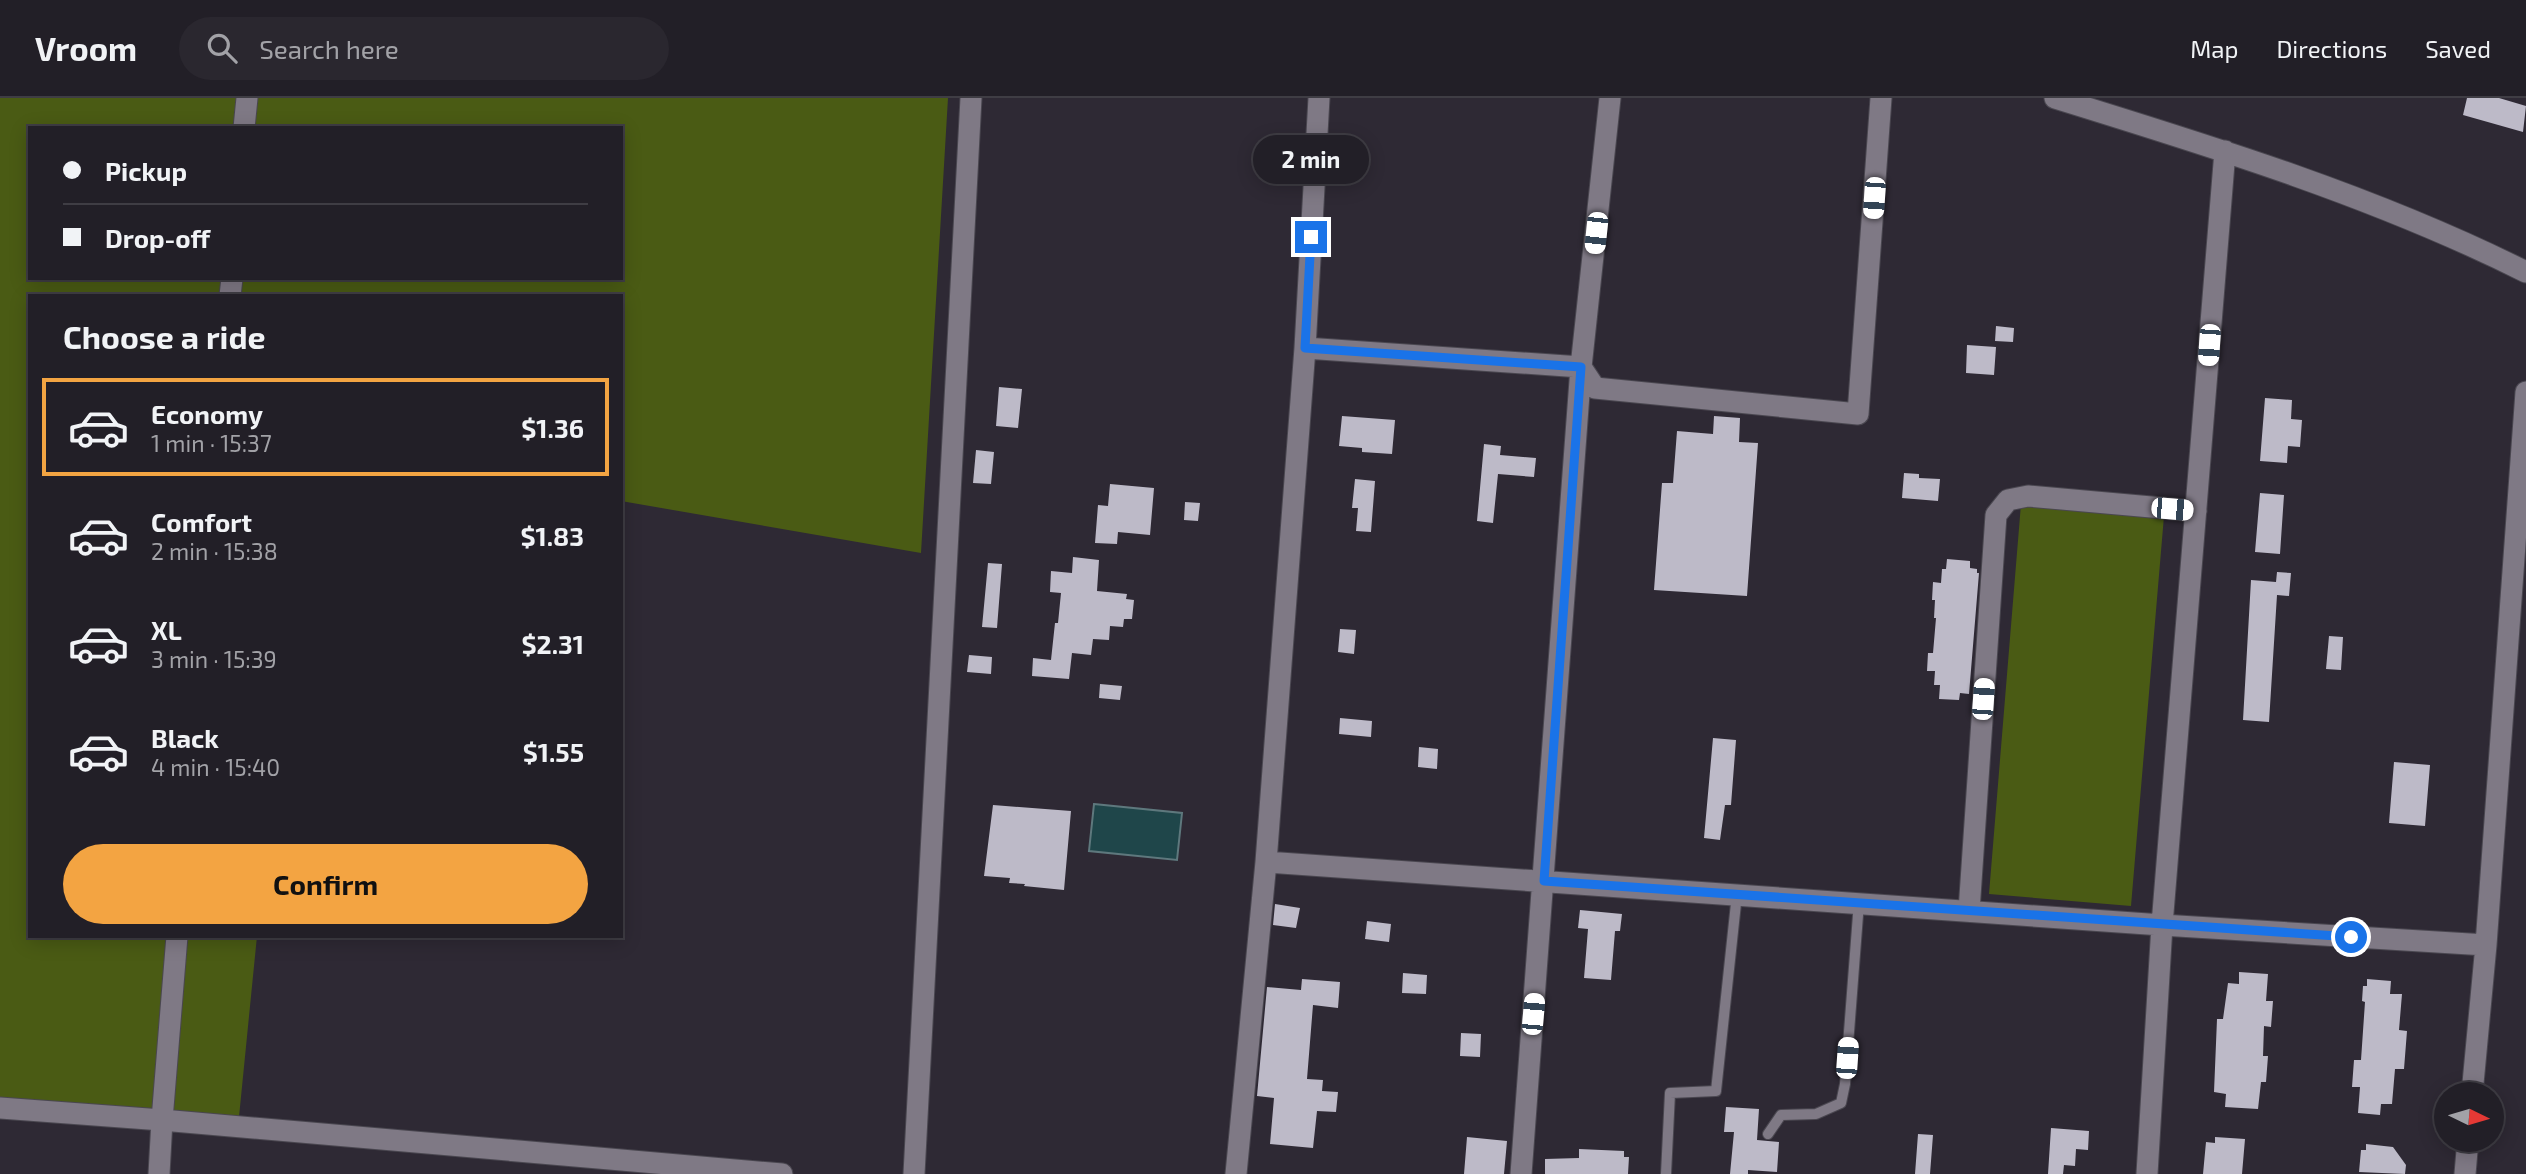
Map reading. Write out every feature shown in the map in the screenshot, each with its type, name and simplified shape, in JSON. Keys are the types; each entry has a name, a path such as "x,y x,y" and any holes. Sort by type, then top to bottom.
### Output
{"street":[{"path":"244,126 247,98"},
{"path":"914,1174 971,98"},
{"path":"1236,1174 1266,862 1305,348 1319,98"},
{"path":"1521,1174 1581,367 1610,98"},
{"path":"1581,367 1595,388 1858,414 1881,98"},
{"path":"2055,98 2225,151 2460,239 2526,272"},
{"path":"2147,1174 2162,925 2225,151"},
{"path":"1305,348 1581,367"},
{"path":"2473,1082 2486,945 2526,392"},
{"path":"1969,911 1996,515 2008,500 2028,496 2196,511"},
{"path":"1266,862 2486,945"},
{"path":"159,1174 177,938"},
{"path":"0,1108 782,1174"},
{"path":"2465,1174 2467,1152"}],"lane":[{"path":"1666,1174 1670,1093 1716,1091 1737,894"},
{"path":"1768,1133 1780,1115 1816,1114 1841,1103 1845,1084 1859,902"}],"green space":[{"path":"0,98 948,98 921,553 623,501 623,294 28,294 28,938 257,938 238,1127 0,1108"},
{"path":"2021,504 2164,516 2131,906 1989,894"}],"shaded area":[{"path":"1094,804 1182,813 1177,860 1089,851"}],"building":[{"path":"2467,98 2499,98 2526,106 2523,132 2463,115"},
{"path":"1996,326 2014,328 2013,342 1995,341"},
{"path":"1967,345 1996,347 1994,375 1966,373"},
{"path":"999,387 1022,389 1018,428 996,426"},
{"path":"2265,398 2292,400 2291,419 2302,420 2300,447 2288,446 2287,463 2260,461"},
{"path":"1342,416 1395,420 1392,454 1362,452 1362,448 1339,446"},
{"path":"1714,416 1740,418 1739,442 1758,443 1747,596 1654,590 1662,483 1673,483 1677,431 1713,434"},
{"path":"1484,444 1501,446 1500,455 1536,458 1534,477 1498,474 1493,523 1477,521"},
{"path":"976,450 994,452 991,484 973,483"},
{"path":"1904,473 1919,474 1919,478 1940,479 1938,501 1902,498"},
{"path":"1355,479 1375,481 1371,532 1356,531 1358,508 1352,508"},
{"path":"1110,484 1154,488 1150,535 1118,532 1117,544 1095,543 1098,505 1108,506"},
{"path":"2260,493 2284,495 2280,554 2255,552"},
{"path":"1185,502 1200,503 1198,521 1184,520"},
{"path":"1073,557 1099,560 1097,591 1127,594 1126,599 1134,600 1132,619 1124,619 1123,627 1110,626 1109,640 1093,639 1091,655 1072,653 1069,679 1032,676 1033,658 1051,660 1055,623 1058,623 1061,593 1050,592 1051,571 1072,573"},
{"path":"1947,559 1970,561 1970,568 1977,569 1979,573 1969,694 1960,693 1959,700 1939,699 1940,685 1934,685 1935,671 1927,671 1928,653 1933,653 1936,618 1935,600 1932,600 1933,582 1941,583 1942,569 1946,569"},
{"path":"988,563 1002,564 997,628 982,627"},
{"path":"2277,572 2291,573 2289,596 2277,595 2269,722 2243,720 2251,580 2276,582"},
{"path":"1340,629 1356,630 1354,654 1338,652"},
{"path":"2329,636 2343,637 2341,670 2326,669"},
{"path":"969,655 992,657 991,674 967,672"},
{"path":"1100,684 1122,686 1120,700 1099,698"},
{"path":"1340,718 1372,721 1371,737 1339,734"},
{"path":"1713,738 1736,740 1731,805 1725,805 1720,840 1704,838"},
{"path":"1419,747 1438,749 1437,769 1418,767"},
{"path":"2394,762 2430,765 2425,826 2389,823"},
{"path":"993,805 1071,811 1064,890 1024,886 1025,884 1009,883 1010,878 984,876"},
{"path":"1275,904 1300,908 1296,928 1273,925"},
{"path":"1580,910 1622,914 1620,931 1615,931 1611,980 1584,978 1588,929 1578,928"},
{"path":"1367,921 1391,924 1389,942 1365,939"},
{"path":"2239,972 2268,974 2266,1001 2273,1001 2271,1027 2264,1026 2263,1056 2268,1056 2266,1082 2261,1082 2258,1109 2225,1107 2226,1094 2214,1092 2217,1019 2223,1019 2228,983 2239,984"},
{"path":"1403,973 1427,975 1426,994 1402,993"},
{"path":"1302,979 1340,982 1338,1008 1313,1005 1307,1079 1323,1080 1322,1091 1338,1092 1336,1112 1317,1111 1313,1148 1270,1144 1274,1098 1257,1096 1267,987 1301,990"},
{"path":"2367,979 2391,981 2390,994 2402,994 2399,1030 2407,1031 2404,1069 2395,1069 2392,1104 2381,1104 2380,1115 2358,1113 2360,1087 2352,1087 2354,1060 2361,1060 2365,1002 2362,1001 2363,986 2367,986"},
{"path":"1461,1033 1481,1034 1480,1057 1460,1056"},
{"path":"1726,1107 1759,1109 1757,1140 1779,1142 1777,1172 1748,1170 1748,1174 1730,1174 1734,1132 1724,1132"},
{"path":"2051,1128 2089,1131 2088,1150 2076,1149 2075,1166 2064,1165 2063,1174 2048,1174"},
{"path":"1918,1134 1933,1135 1930,1174 1915,1174"},
{"path":"1467,1137 1507,1141 1504,1174 1464,1174"},
{"path":"2215,1137 2245,1139 2242,1174 2203,1174 2206,1142 2215,1143"},
{"path":"2366,1144 2393,1147 2406,1165 2405,1174 2359,1172 2361,1150 2366,1150"},
{"path":"1579,1149 1624,1151 1624,1157 1629,1157 1628,1174 1545,1174 1545,1159 1579,1158"}],"route":[{"path":"1311,237 1305,348 1581,367 1544,881 2351,937"}]}
